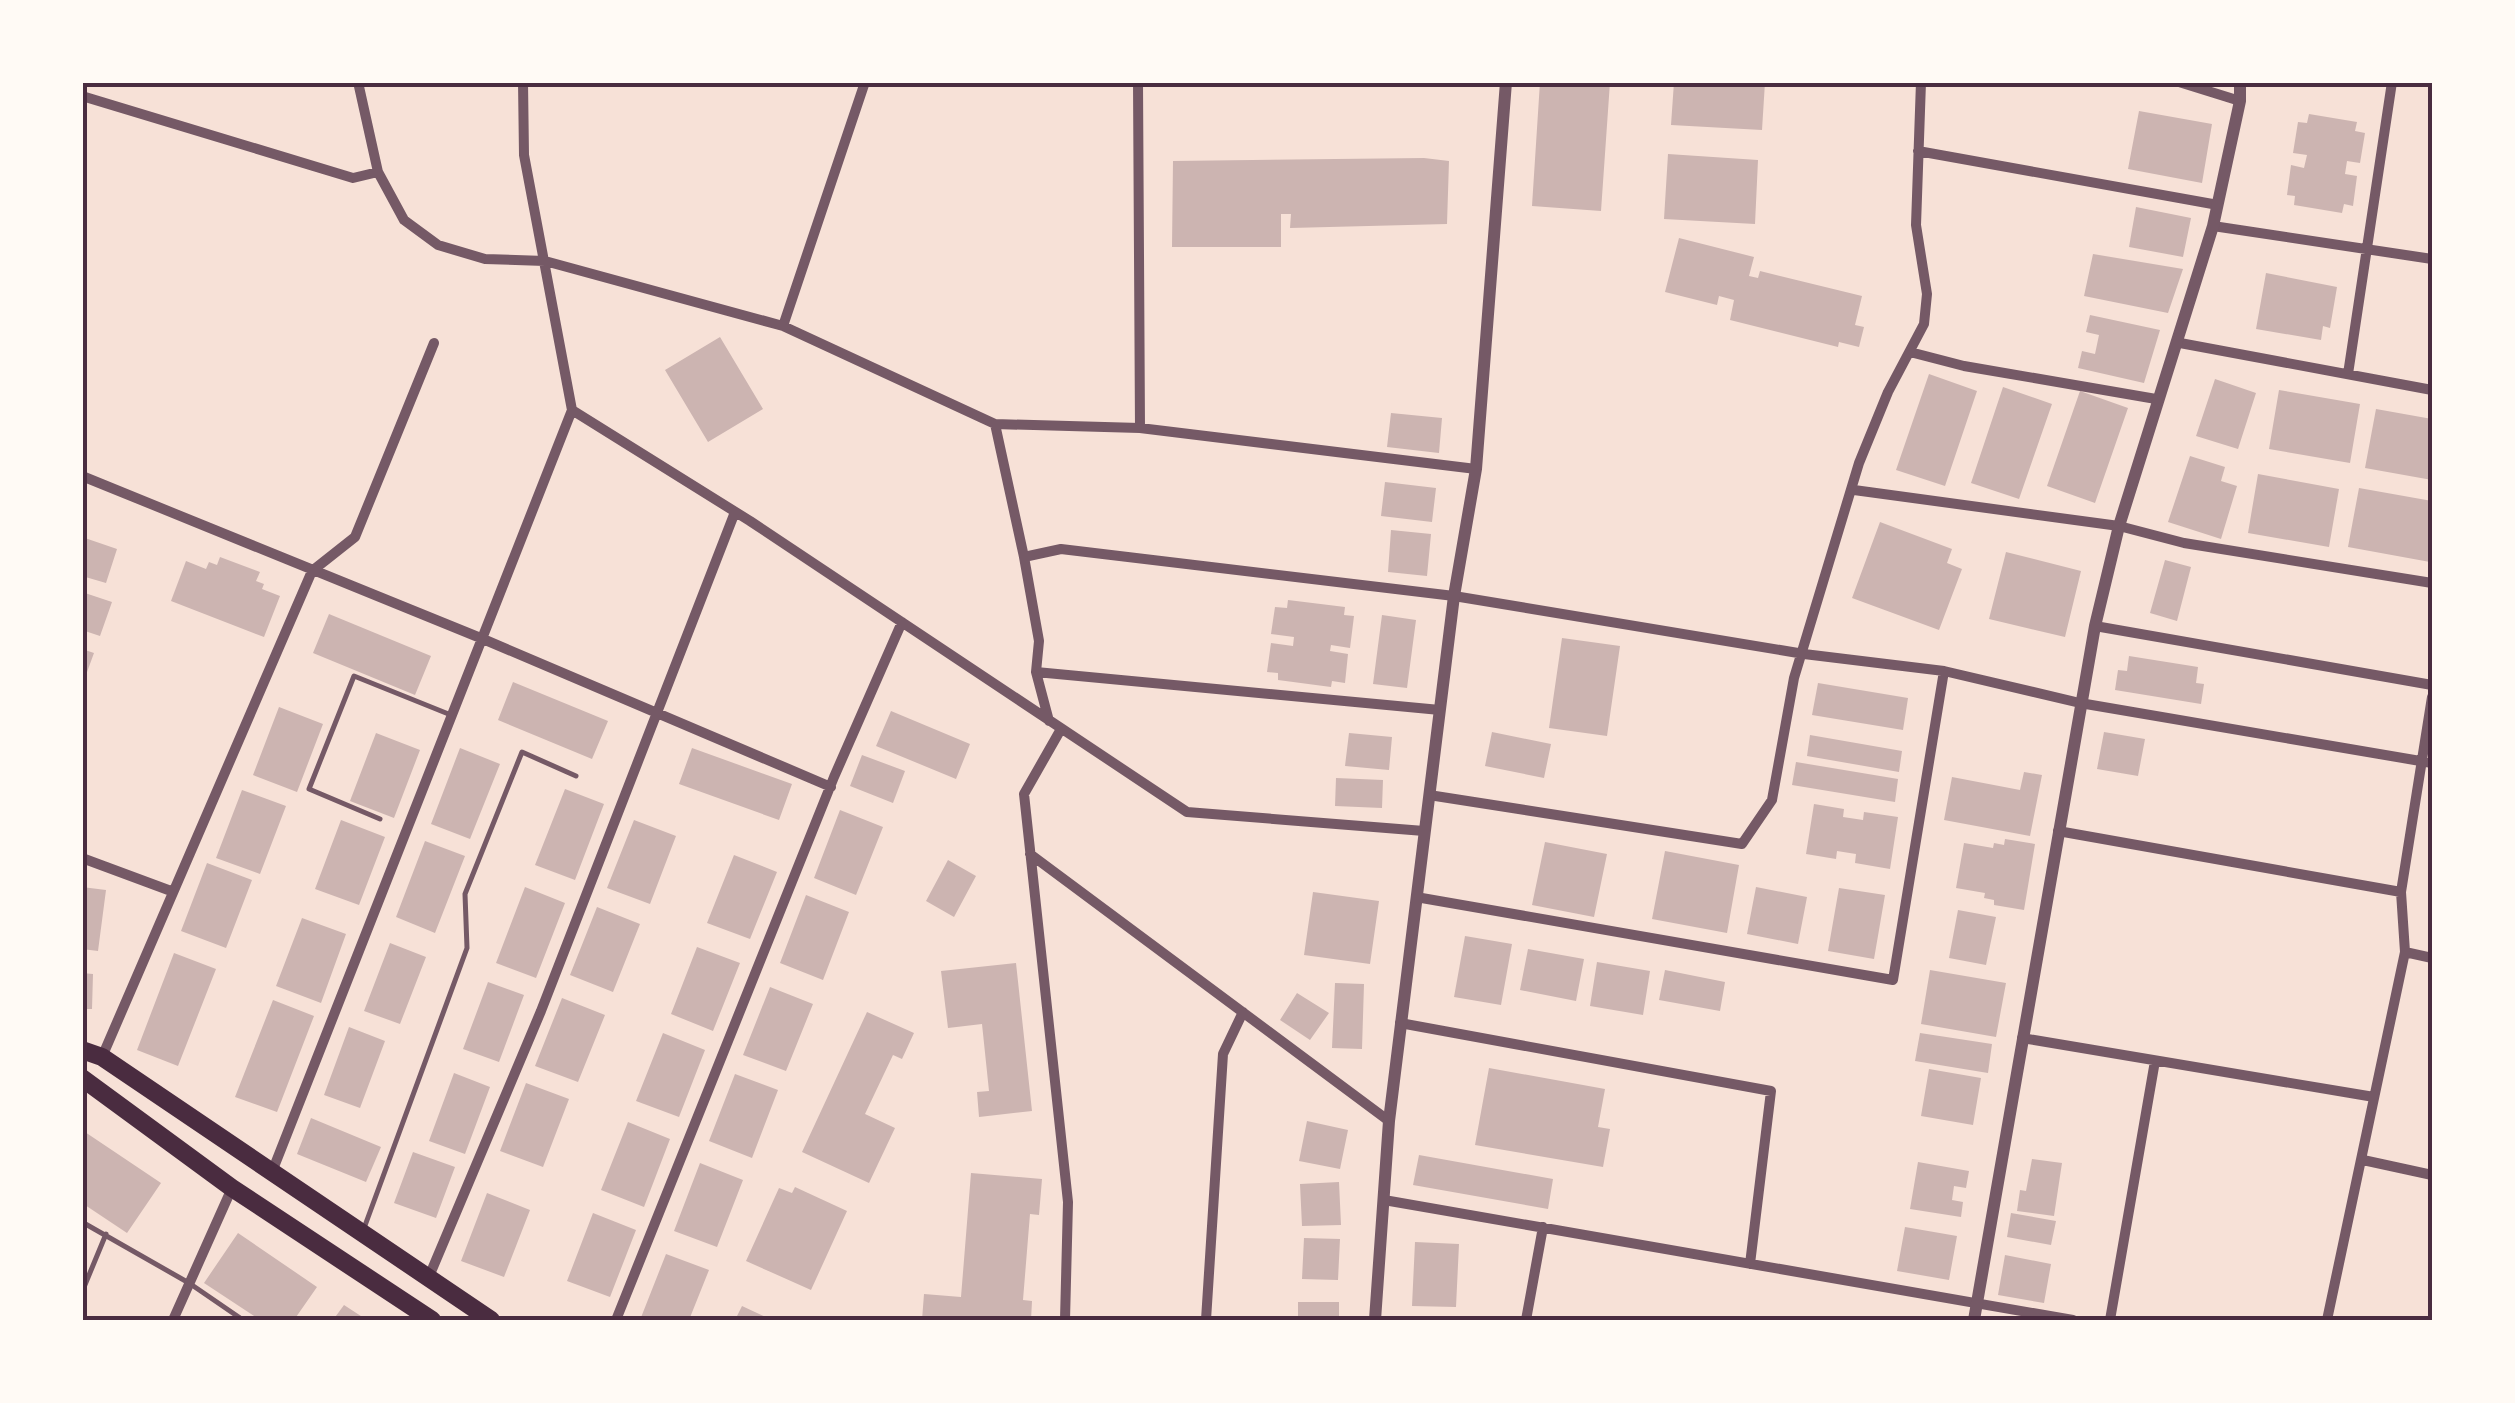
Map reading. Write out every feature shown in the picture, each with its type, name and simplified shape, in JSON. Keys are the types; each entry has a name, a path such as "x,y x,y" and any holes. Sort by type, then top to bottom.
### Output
{"main road":[{"path":"82,1050 102,1057 492,1320"},
{"path":"82,1078 232,1188 432,1320"}],"street":[{"path":"358,82 378,172 404,220 438,246 485,259 545,261 782,326 994,424 1140,428 1476,469"},
{"path":"272,1172 572,410 524,156 523,82"},
{"path":"782,326 864,82"},
{"path":"1138,82 1140,428"},
{"path":"1375,1320 1400,1023 1454,596 1476,469 1506,82"},
{"path":"1429,795 1742,844 1772,800 1794,678 1854,490 1888,392 1924,324 1928,294 1916,226 1921,82"},
{"path":"2179,82 2240,102"},
{"path":"1974,1320 2096,626 2119,526 2156,399 2180,343 2213,226 2240,102 2240,82"},
{"path":"2348,374 2392,82"},
{"path":"82,96 354,178 378,172"},
{"path":"1918,151 2218,205"},
{"path":"2213,226 2365,246 2432,260"},
{"path":"102,1057 312,571 355,537 434,343"},
{"path":"2180,343 2432,390"},
{"path":"1910,352 1964,366 2156,399"},
{"path":"572,410 735,512 1187,812 1424,831"},
{"path":"994,424 1024,558 1038,641 1036,672 1050,721"},
{"path":"82,476 483,638 656,716 830,787"},
{"path":"1854,490 2119,526 2184,543 2432,584"},
{"path":"428,1278 541,1011 735,512"},
{"path":"1024,558 1060,549 1454,596 1804,654 1944,671 2080,703 2427,763"},
{"path":"616,1320 830,787 902,622"},
{"path":"2096,626 2432,685"},
{"path":"1416,896 1893,980 1944,671"},
{"path":"1036,672 1440,710"},
{"path":"2326,1320 2405,952 2401,892 2427,763 2432,697"},
{"path":"1061,728 1024,794 1068,1202 1065,1320"},
{"path":"2058,831 2401,892"},
{"path":"1030,854 1389,1121"},
{"path":"82,858 171,891"},
{"path":"2405,952 2432,958"},
{"path":"1206,1320 1222,1054 1243,1012"},
{"path":"1400,1023 1771,1090 1750,1264"},
{"path":"2022,1038 2374,1097"},
{"path":"2110,1320 2154,1060"},
{"path":"2363,1160 2432,1175"},
{"path":"172,1320 232,1188"},
{"path":"1384,1200 2073,1320"},
{"path":"1526,1320 1543,1227"}],"lane":[{"path":"380,818 310,789 354,676 454,717"},
{"path":"362,1234 467,948 465,894 522,752 576,776"},
{"path":"82,1222 189,1283 243,1320"},
{"path":"82,1292 106,1234"}],"building":[{"path":"1540,82 1610,82 1601,211 1532,206"},
{"path":"1674,82 1765,82 1762,130 1671,125"},
{"path":"2139,111 2212,124 2202,183 2128,169"},
{"path":"2309,114 2357,122 2355,131 2365,133 2360,163 2347,161 2345,174 2357,176 2353,206 2344,204 2342,213 2294,205 2295,196 2287,195 2291,165 2304,168 2307,155 2293,153 2298,122 2307,123"},
{"path":"1668,154 1758,160 1755,224 1664,219"},
{"path":"1173,161 1449,161 1447,224 1290,228 1291,214 1281,214 1281,247 1172,247"},
{"path":"2136,207 2191,218 2183,257 2129,247"},
{"path":"1679,238 1754,257 1749,276 1758,278 1760,271 1862,296 1855,325 1864,327 1859,347 1839,342 1838,347 1730,320 1734,300 1719,296 1717,305 1665,292"},
{"path":"2093,254 2183,269 2168,313 2084,296"},
{"path":"2266,273 2337,287 2330,328 2323,326 2321,340 2256,329"},
{"path":"2090,315 2160,330 2144,383 2078,368 2082,351 2095,354 2099,335 2086,332"},
{"path":"720,337 763,409 708,442 665,370"},
{"path":"1929,374 1977,391 1945,486 1896,470"},
{"path":"2215,379 2256,393 2238,449 2196,436"},
{"path":"2003,387 2052,404 2019,499 1971,483"},
{"path":"2279,390 2360,404 2350,463 2269,449"},
{"path":"2080,391 2128,408 2095,503 2047,486"},
{"path":"2376,409 2432,419 2432,480 2365,468"},
{"path":"1391,413 1442,418 1439,453 1387,447"},
{"path":"2190,456 2225,467 2221,481 2237,486 2221,539 2168,522"},
{"path":"2258,474 2339,489 2329,547 2248,533"},
{"path":"1385,482 1436,488 1432,522 1381,516"},
{"path":"2359,488 2432,501 2430,562 2348,547"},
{"path":"1880,522 1952,549 1947,563 1962,569 1939,630 1852,598"},
{"path":"1391,530 1431,534 1427,576 1388,572"},
{"path":"82,537 117,549 106,583 82,576"},
{"path":"2006,552 2081,571 2065,637 1989,619"},
{"path":"220,557 260,572 256,581 264,584 262,589 280,596 264,637 171,601 186,561 206,569 209,562 217,565"},
{"path":"2165,560 2191,567 2177,621 2150,613"},
{"path":"82,592 112,602 100,636 82,630"},
{"path":"1288,600 1345,607 1344,615 1354,616 1350,648 1331,645 1330,651 1348,654 1345,683 1332,681 1331,687 1278,680 1278,673 1267,672 1271,643 1293,646 1294,637 1271,634 1275,607 1287,608"},
{"path":"329,614 431,656 415,695 313,653"},
{"path":"1382,615 1416,620 1407,688 1373,684"},
{"path":"1562,638 1620,646 1607,736 1549,728"},
{"path":"82,649 94,653 83,683 82,683"},
{"path":"2129,656 2198,667 2196,683 2204,684 2201,704 2115,690 2118,670 2127,671"},
{"path":"513,682 608,721 592,759 498,720"},
{"path":"1818,683 1908,698 1903,730 1812,715"},
{"path":"279,707 323,724 297,792 253,775"},
{"path":"891,711 970,744 956,779 876,746"},
{"path":"1492,732 1551,744 1544,778 1485,766"},
{"path":"2104,732 2145,739 2138,776 2097,769"},
{"path":"376,733 420,750 394,818 350,801"},
{"path":"1349,733 1392,737 1389,770 1345,766"},
{"path":"1810,735 1902,751 1899,772 1807,756"},
{"path":"460,748 500,764 470,839 431,824"},
{"path":"692,748 792,784 779,820 679,784"},
{"path":"862,755 905,771 893,803 850,786"},
{"path":"1796,762 1898,779 1895,802 1792,785"},
{"path":"2024,772 2042,775 2030,836 1944,820 1952,777 2020,790"},
{"path":"1336,778 1383,780 1382,808 1335,806"},
{"path":"565,789 604,804 575,880 535,865"},
{"path":"242,790 286,806 260,874 216,858"},
{"path":"1814,804 1844,809 1843,817 1863,820 1864,812 1898,817 1890,869 1855,863 1856,854 1837,851 1836,859 1806,854"},
{"path":"840,810 883,827 856,895 814,878"},
{"path":"341,820 385,837 359,905 315,889"},
{"path":"634,820 676,836 650,904 607,888"},
{"path":"2005,839 2035,844 2024,910 1994,905 1994,900 1984,898 1985,893 1956,888 1964,843 1993,848 1994,843 2004,845"},
{"path":"425,841 465,856 435,933 396,917"},
{"path":"1545,842 1607,854 1594,917 1532,905"},
{"path":"1665,851 1739,865 1727,933 1652,919"},
{"path":"734,855 777,872 750,939 707,923"},
{"path":"948,860 976,876 954,917 926,901"},
{"path":"207,863 252,880 226,948 181,931"},
{"path":"82,887 106,890 98,951 82,949"},
{"path":"525,887 565,903 536,978 496,963"},
{"path":"1756,887 1807,897 1798,944 1747,934"},
{"path":"1839,888 1885,895 1874,959 1828,951"},
{"path":"1313,892 1379,901 1370,964 1304,955"},
{"path":"806,895 849,912 823,980 780,963"},
{"path":"597,907 640,924 613,992 570,975"},
{"path":"1958,910 1996,917 1986,965 1949,958"},
{"path":"302,918 346,934 321,1003 276,986"},
{"path":"1465,936 1512,944 1501,1005 1454,997"},
{"path":"390,943 426,957 400,1024 364,1011"},
{"path":"697,947 740,963 713,1031 671,1014"},
{"path":"1528,949 1584,959 1576,1001 1520,990"},
{"path":"174,953 216,969 178,1066 137,1050"},
{"path":"1597,962 1650,971 1643,1015 1590,1006"},
{"path":"1016,963 1032,1111 979,1117 977,1092 989,1091 982,1024 948,1028 941,971"},
{"path":"1665,970 1725,982 1720,1011 1659,1000"},
{"path":"1930,970 2006,983 1996,1037 1921,1024"},
{"path":"82,973 93,974 92,1009 82,1009"},
{"path":"488,982 524,995 499,1062 463,1049"},
{"path":"1335,983 1364,984 1362,1049 1332,1048"},
{"path":"770,987 813,1004 786,1071 743,1055"},
{"path":"1297,993 1329,1013 1310,1040 1280,1020"},
{"path":"562,998 605,1015 578,1082 535,1066"},
{"path":"273,1000 314,1016 277,1112 235,1097"},
{"path":"867,1012 914,1033 902,1059 893,1055 865,1114 895,1128 869,1183 802,1152"},
{"path":"349,1027 385,1041 360,1108 324,1095"},
{"path":"663,1033 705,1050 679,1117 636,1101"},
{"path":"1920,1033 1992,1044 1988,1073 1915,1061"},
{"path":"1489,1068 1605,1089 1598,1127 1610,1129 1603,1167 1475,1145"},
{"path":"1929,1069 1981,1078 1973,1125 1921,1116"},
{"path":"454,1073 490,1087 465,1154 429,1141"},
{"path":"735,1074 778,1090 752,1158 709,1141"},
{"path":"526,1083 569,1099 543,1167 500,1151"},
{"path":"311,1118 381,1147 366,1182 297,1154"},
{"path":"1307,1121 1348,1130 1340,1169 1299,1161"},
{"path":"628,1122 670,1139 644,1207 601,1190"},
{"path":"82,1130 161,1183 127,1233 82,1203"},
{"path":"413,1152 455,1167 436,1218 394,1203"},
{"path":"1419,1155 1553,1179 1548,1209 1413,1185"},
{"path":"2032,1159 2062,1163 2054,1216 2017,1211 2020,1190 2026,1191"},
{"path":"1918,1162 1969,1171 1966,1188 1954,1186 1952,1200 1963,1202 1961,1217 1910,1209"},
{"path":"700,1163 743,1180 717,1247 674,1231"},
{"path":"971,1173 1042,1179 1039,1215 1030,1214 1023,1300 1032,1301 1031,1320 922,1320 924,1294 961,1297"},
{"path":"1339,1182 1341,1225 1302,1226 1300,1184"},
{"path":"795,1187 847,1211 811,1290 746,1261 779,1188 792,1193"},
{"path":"487,1193 530,1210 504,1277 461,1261"},
{"path":"593,1213 636,1230 610,1297 567,1281"},
{"path":"2011,1213 2056,1221 2051,1245 2007,1237"},
{"path":"1905,1227 1957,1236 1949,1280 1897,1271"},
{"path":"238,1233 317,1287 294,1320 260,1320 204,1283"},
{"path":"1304,1238 1340,1239 1338,1280 1302,1279"},
{"path":"1415,1242 1459,1244 1456,1307 1412,1306"},
{"path":"666,1254 709,1270 689,1320 640,1320"},
{"path":"2005,1255 2051,1264 2044,1303 1998,1295"},
{"path":"1298,1302 1339,1302 1339,1320 1298,1320"},
{"path":"344,1305 367,1320 333,1320"},
{"path":"742,1306 772,1320 735,1320"}]}
